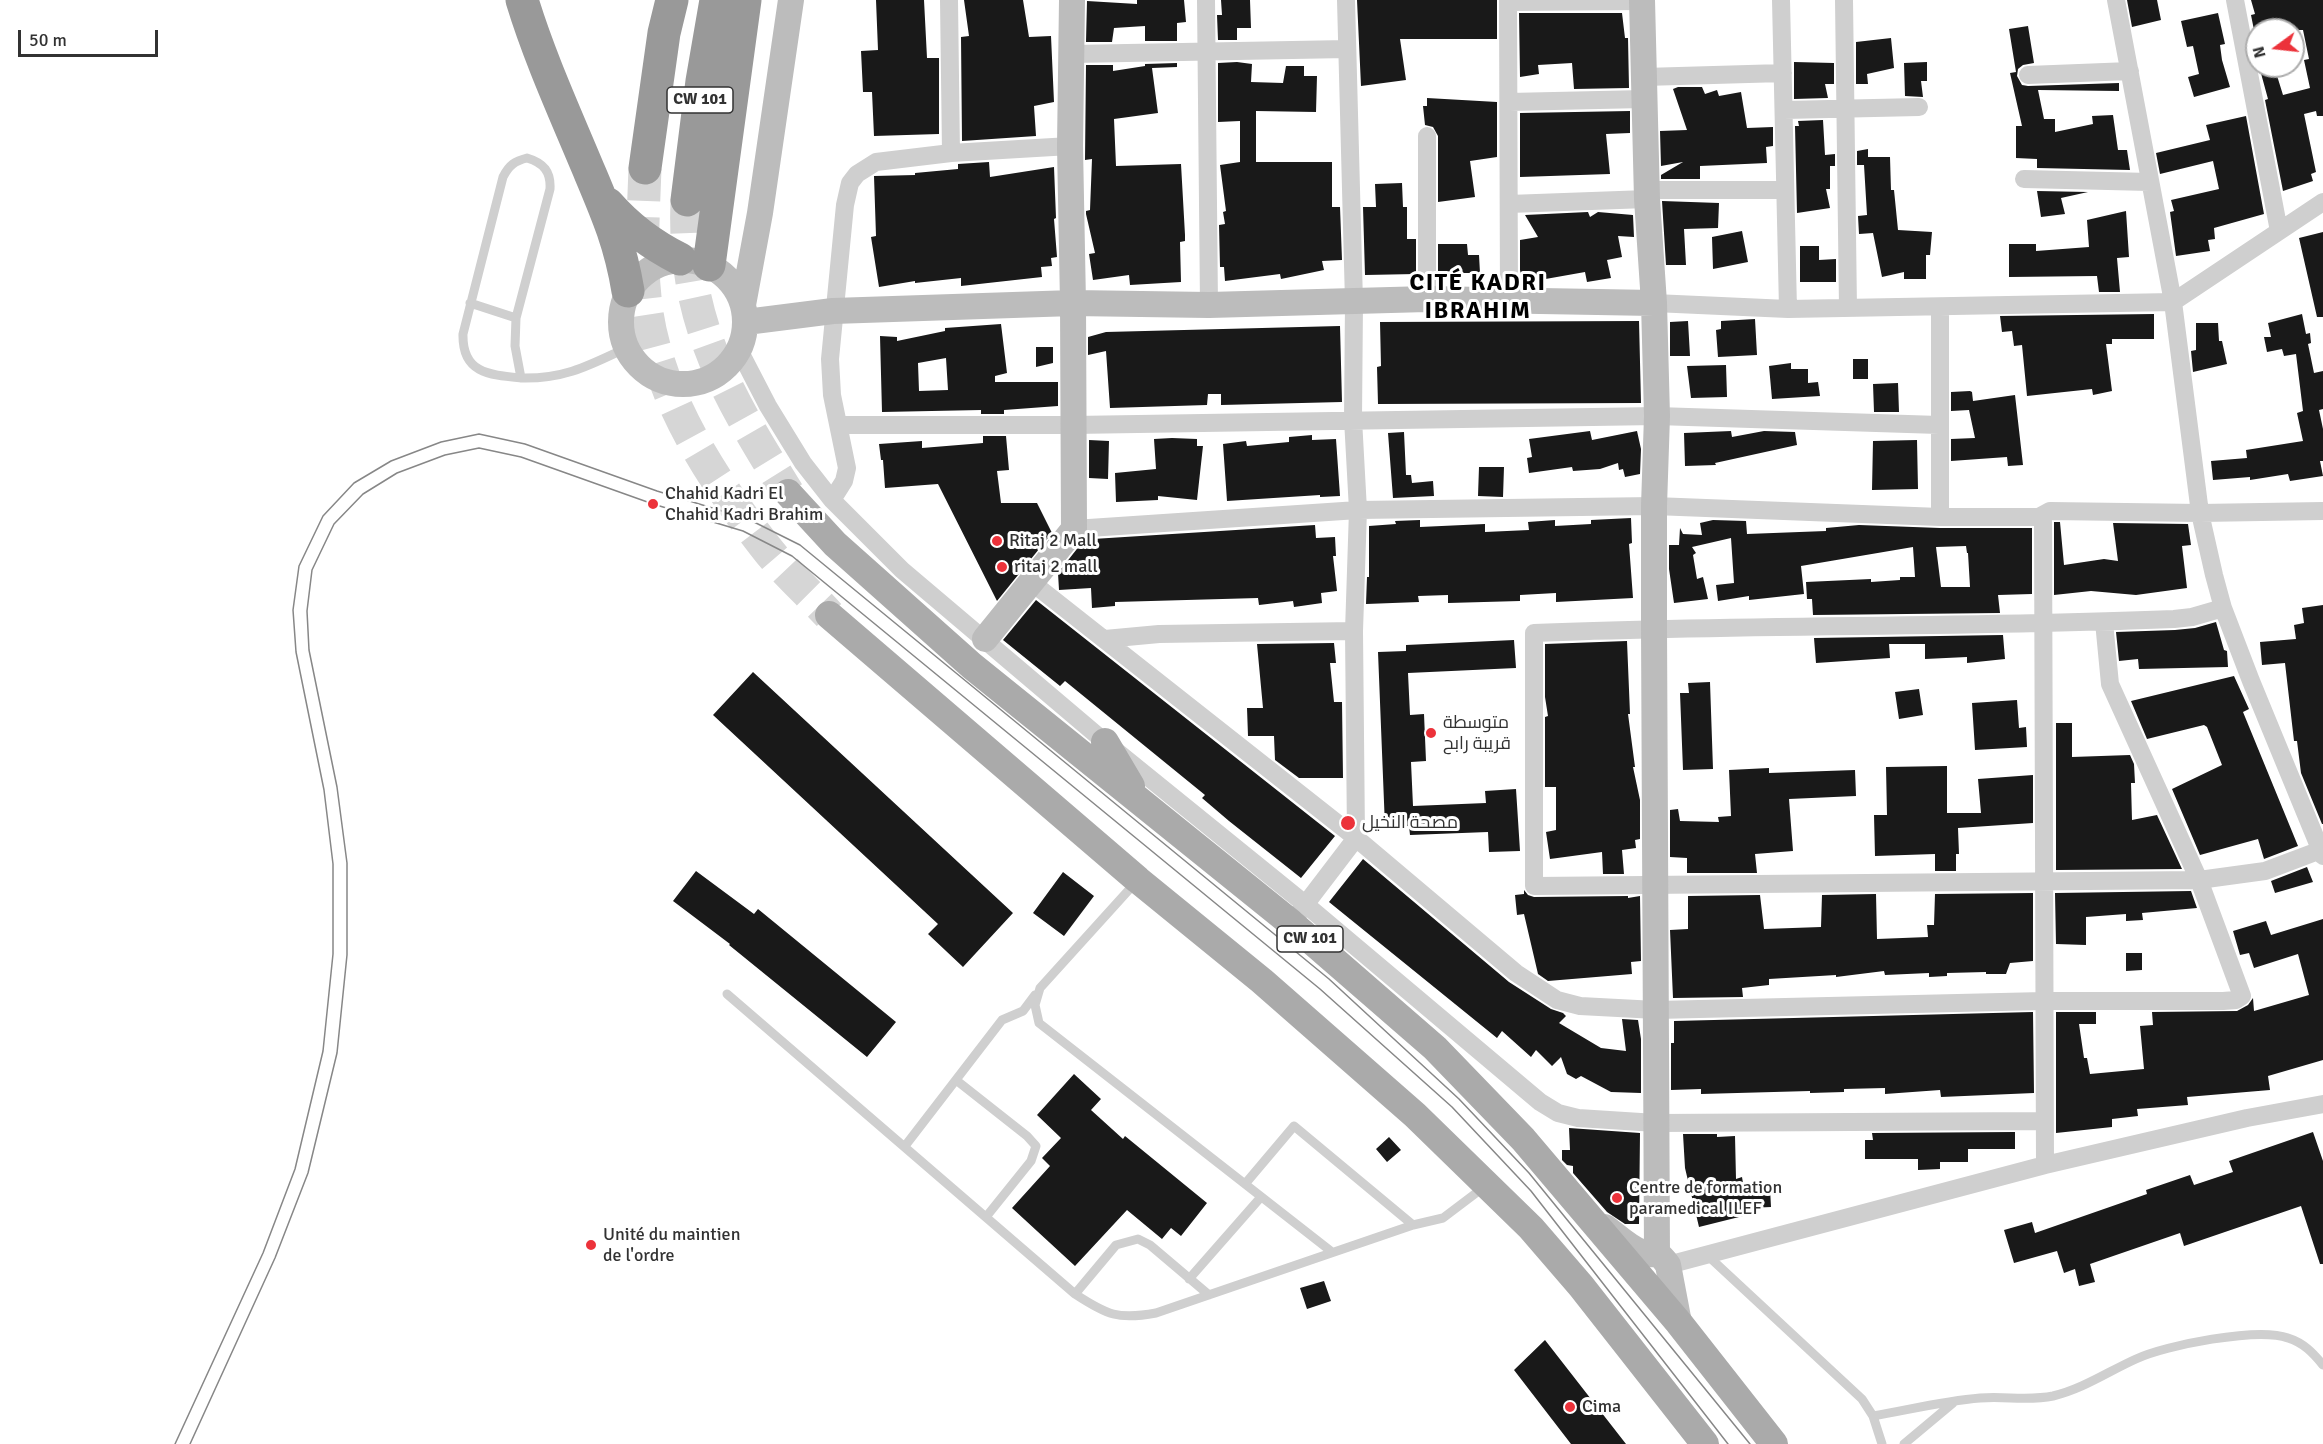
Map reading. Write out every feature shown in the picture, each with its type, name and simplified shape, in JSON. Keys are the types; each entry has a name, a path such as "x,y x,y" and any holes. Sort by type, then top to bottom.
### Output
{"highway":[{"path":"522,0 569,124 617,239 628,291"},
{"name":"CW 101","path":"645,168 664,33 672,0"},
{"name":"CW 101","path":"687,200 702,81 716,0"},
{"path":"598,189 608,204 633,230 648,241 703,265 745,0"}],"main road":[{"name":"CW 101","path":"788,493 835,544 972,666 1139,801 1298,914 1523,1138 1679,1323 1774,1444"},
{"path":"830,615 1138,880 1262,981 1415,1114 1531,1228 1581,1286 1705,1444"},
{"path":"1105,742 1139,801"}],"street":[{"path":"744,313 730,280 703,265 659,264 641,275 628,291 622,310 621,329 626,348 637,364 653,377 672,384 692,384 711,378 727,367 739,350 744,336 744,313 790,0"},
{"path":"949,0 951,153"},
{"path":"985,639 1030,580 1074,529 1074,303 1070,146 1072,0"},
{"path":"1206,0 1209,306"},
{"path":"1298,914 1356,838 1354,631 1358,510 1353,420 1354,302 1346,0"},
{"path":"1781,0 1788,309"},
{"path":"1844,0 1848,308"},
{"path":"2116,0 2173,302 2200,513 2223,608 2322,853 2265,871 2199,880 1534,886 1534,633 1654,628 2104,622 2175,619 2192,617 2223,608"},
{"path":"2235,0 2279,231"},
{"path":"1509,301 1508,1 1642,1 1647,194 1654,303 1657,416 1654,506 1656,1123 1663,1259 1679,1323"},
{"path":"1072,54 1347,49"},
{"path":"2028,75 2130,71"},
{"path":"1509,102 1783,73"},
{"path":"1784,110 1919,107"},
{"path":"1427,136 1427,299"},
{"path":"832,500 844,481 847,468 832,395 830,359 833,311 846,193 857,174 876,162 951,153 1070,146"},
{"path":"2024,179 2150,182"},
{"path":"1509,204 1647,194 1785,190"},
{"path":"744,313 1074,303 1209,306 1427,299 1654,303 1788,309 2173,302 2323,202"},
{"path":"703,265 742,243 760,213"},
{"path":"1940,307 1940,517"},
{"path":"739,350 768,406 803,463 832,500 902,570 1105,742 1298,914 1540,1102 1558,1113 1578,1118 1656,1123 2044,1121"},
{"path":"839,424 1073,425 1657,416 1939,425"},
{"path":"1074,529 1358,510 1654,506 1940,517 2039,517 2050,511 2200,513 2323,511"},
{"path":"2043,515 2045,1165"},
{"path":"1030,580 1356,838 1516,973 1557,1000 1580,1006 1656,1010 2044,1001 2223,1001 2236,1000 2241,996 2199,880 2110,684 2104,622"},
{"path":"1105,639 1159,634 1354,631"},
{"path":"1586,1214 1641,1252 1663,1259 1707,1255 2045,1165 2247,1118 2323,1104"}],"lane":[{"path":"521,378 515,346 516,318 551,178 546,168 538,161 527,158 517,160 508,167 503,177 463,334 463,344 472,364 490,375 521,378 545,378 560,376 626,348"},
{"path":"470,303 516,318"},
{"path":"905,1146 1002,1020 1023,1011 1040,988 1138,880"},
{"path":"1040,988 1035,1005 1039,1023 1332,1252"},
{"path":"727,994 1075,1294 1101,1311 1129,1318 1156,1313 1413,1224 1443,1218 1487,1185"},
{"path":"956,1080 1027,1136 1036,1146 1031,1161 986,1217"},
{"path":"1245,1184 1294,1126 1413,1224"},
{"path":"1189,1279 1261,1197"},
{"path":"1075,1294 1116,1245 1138,1239 1150,1245 1209,1295"},
{"path":"1707,1255 1855,1391 1873,1416 1882,1444"},
{"path":"1873,1416 1983,1398 2052,1396 2082,1386 2153,1352 2186,1344 2262,1334 2287,1337 2299,1342 2309,1349 2323,1365"},
{"path":"1904,1444 1955,1402"}],"building":[{"path":"876,0 924,0 927,58 939,58 939,134 874,136 872,92 863,92 861,51 878,50"},
{"path":"964,0 1023,0 1029,37 1051,36 1054,102 1034,106 1036,136 962,141 961,37 969,36"},
{"path":"1137,0 1184,0 1186,22 1177,23 1177,41 1145,41 1145,26 1114,28 1112,42 1086,42 1087,1 1137,4"},
{"path":"1221,0 1250,0 1251,28 1237,28 1237,40 1218,40 1217,15 1222,15"},
{"path":"1357,0 1497,0 1497,39 1400,39 1406,80 1361,86"},
{"path":"2127,0 2157,0 2161,20 2132,27"},
{"path":"2251,0 2323,0 2323,116 2317,116 2316,111 2304,114 2316,172 2311,174 2313,181 2283,191 2265,100 2268,99 2262,78 2278,78 2283,95 2310,88 2305,65 2305,60 2309,59 2305,40 2305,18 2252,18 2251,15 2255,14"},
{"path":"1519,13 1622,13 1625,38 1628,38 1629,88 1574,89 1572,63 1538,65 1539,74 1520,77"},
{"path":"2218,13 2225,44 2220,45 2222,60 2230,87 2194,97 2188,77 2199,74 2193,46 2187,47 2181,21"},
{"path":"2028,26 2034,63 2023,65 2018,69 2017,76 2022,85 2119,83 2119,91 2038,90 2044,119 2055,119 2055,132 2093,124 2092,116 2113,115 2118,150 2127,150 2130,170 2037,168 2037,159 2016,158 2016,126 2022,126 2010,73 2016,72 2009,29"},
{"path":"1891,38 1894,68 1867,74 1868,84 1856,84 1856,42"},
{"path":"1794,62 1834,63 1834,84 1825,84 1828,98 1794,99"},
{"path":"1927,62 1927,81 1921,81 1923,97 1905,96 1904,63"},
{"path":"1177,63 1177,67 1152,68 1158,113 1114,119 1116,166 1181,164 1185,241 1180,242 1181,282 1130,285 1129,275 1093,280 1089,254 1095,253 1086,214 1086,211 1090,210 1092,159 1085,160 1086,65 1113,65 1113,71 1145,66 1145,64"},
{"path":"1218,63 1252,64 1251,82 1283,83 1286,66 1304,66 1304,76 1317,76 1316,112 1256,111 1256,162 1332,162 1332,207 1340,207 1342,260 1322,261 1324,270 1281,279 1280,274 1225,281 1224,267 1220,267 1219,225 1225,224 1223,212 1226,211 1220,165 1240,162 1240,121 1218,122"},
{"path":"1702,87 1705,94 1717,90 1719,96 1741,92 1747,128 1773,127 1773,146 1766,147 1767,163 1700,166 1700,179 1661,179 1661,175 1683,162 1661,166 1660,131 1687,130 1673,89"},
{"path":"1427,98 1497,102 1497,157 1470,161 1475,197 1438,202 1438,136 1433,127 1425,125 1423,106 1427,106"},
{"path":"1630,111 1630,133 1606,134 1610,174 1520,177 1520,113"},
{"path":"2246,116 2264,214 2214,228 2215,239 2208,240 2210,251 2176,256 2170,212 2174,211 2171,200 2219,189 2213,161 2160,174 2156,153 2210,140 2206,125"},
{"path":"1823,120 1825,155 1835,154 1835,166 1830,166 1830,189 1826,189 1830,208 1797,213 1795,126 1799,126 1798,121"},
{"path":"1868,149 1868,157 1890,157 1891,190 1894,190 1898,230 1932,232 1930,255 1926,255 1926,279 1904,279 1904,272 1882,277 1873,233 1859,234 1858,216 1867,215 1864,165 1857,165 1857,151"},
{"path":"989,162 990,177 1054,167 1057,257 1051,258 1052,266 1041,267 1042,277 961,286 961,278 915,283 915,281 879,287 871,237 876,236 874,176 915,175 915,173 958,169 958,164"},
{"path":"1402,183 1403,207 1407,207 1407,239 1416,239 1416,274 1365,275 1363,207 1376,207 1375,184"},
{"path":"2037,191 2088,192 2061,198 2065,214 2041,217"},
{"path":"1662,201 1719,203 1718,228 1684,229 1686,265 1666,265"},
{"path":"2126,211 2129,257 2117,258 2120,292 2099,292 2097,276 2009,277 2009,244 2036,244 2036,251 2089,247 2087,220"},
{"path":"1588,212 1590,217 1598,212 1633,215 1634,237 1618,236 1622,257 1607,260 1611,278 1587,282 1585,272 1523,283 1520,270 1520,240 1538,237 1525,215"},
{"path":"1742,231 1748,262 1713,269 1712,237"},
{"path":"2323,232 2323,317 2317,317 2299,238"},
{"path":"1438,244 1467,244 1468,255 1479,255 1480,273 1438,273"},
{"path":"1800,246 1819,246 1819,260 1836,259 1836,282 1800,282"},
{"path":"2154,314 2154,339 2112,339 2112,344 2106,344 2112,391 2093,395 2092,389 2027,396 2022,345 2014,346 2012,331 2002,332 2000,316"},
{"path":"2302,314 2306,334 2310,333 2311,343 2308,344 2314,373 2323,371 2323,409 2319,410 2323,429 2323,461 2320,461 2323,476 2290,481 2288,474 2250,480 2250,477 2213,480 2211,461 2247,458 2246,450 2303,441 2297,413 2303,411 2296,354 2284,356 2282,349 2267,352 2264,337 2271,337 2268,323"},
{"path":"1755,319 1757,355 1718,357 1716,330 1721,329 1721,321"},
{"path":"1639,321 1641,403 1378,404 1377,367 1381,366 1380,322"},
{"path":"1688,321 1690,356 1670,356 1670,322"},
{"path":"2196,323 2218,323 2219,341 2222,341 2227,364 2193,372 2191,351 2196,350"},
{"path":"1001,324 1007,373 995,376 995,382 1058,382 1058,406 1004,410 1004,414 981,414 981,410 882,412 880,336 897,337 897,341 945,331 945,328","holes":["946,358 948,390 919,391 918,363"]},
{"path":"1340,326 1342,402 1221,405 1221,394 1208,394 1207,405 1110,408 1106,351 1088,355 1088,337 1106,332"},
{"path":"1036,347 1053,347 1053,363 1036,367"},
{"path":"1853,359 1868,359 1868,379 1853,379"},
{"path":"1791,363 1791,369 1808,369 1808,383 1818,382 1820,396 1772,399 1769,366"},
{"path":"1726,365 1727,397 1691,398 1687,366"},
{"path":"1898,383 1899,412 1874,412 1873,384"},
{"path":"1970,391 1973,401 2015,395 2023,465 2008,466 2007,457 1951,461 1951,439 1975,438 1969,410 1951,411 1951,392"},
{"path":"1590,431 1592,440 1637,431 1641,449 1640,474 1625,477 1623,469 1619,470 1618,463 1600,469 1573,471 1572,467 1529,473 1527,458 1532,457 1529,439"},
{"path":"1731,431 1732,437 1764,431 1795,432 1797,445 1715,463 1716,465 1685,466 1684,433"},
{"path":"1404,432 1406,475 1411,475 1412,483 1433,481 1434,496 1393,498 1388,433"},
{"path":"1312,435 1312,440 1336,439 1340,496 1320,497 1320,495 1227,501 1223,444 1246,441 1247,446 1289,442 1289,437"},
{"path":"983,436 1006,436 1009,470 997,471 1001,503 1037,503 1052,533 997,601 938,484 885,488 883,460 881,460 879,444 922,441 922,448 983,443"},
{"path":"1154,439 1197,439 1197,446 1203,446 1197,500 1158,496 1158,500 1116,502 1115,473 1156,469"},
{"path":"1089,440 1109,441 1108,479 1089,478"},
{"path":"1917,440 1918,489 1872,490 1873,441"},
{"path":"1479,467 1504,467 1503,497 1478,496"},
{"path":"1631,518 1632,543 1629,544 1633,598 1556,602 1556,593 1520,595 1520,601 1448,603 1448,595 1418,596 1419,602 1366,604 1367,577 1369,577 1369,526 1396,524 1395,521 1420,520 1420,527 1485,524 1485,532 1529,530 1528,522 1555,520 1555,526 1591,524 1591,520"},
{"path":"1713,520 1746,521 1747,534 1826,531 1826,528 1859,525 2032,528 2032,594 1998,595 2000,613 1813,615 1812,599 1807,599 1806,582 1871,579 1871,582 1915,577 1913,547 1801,566 1804,594 1749,600 1749,596 1718,601 1716,585 1734,583 1731,538 1692,547 1696,553 1693,555 1697,579 1703,577 1708,599 1674,603 1669,569 1669,545 1679,545 1680,528 1683,534 1702,535 1700,523","holes":["1966,546 1970,587 1941,587 1936,547"]},
{"path":"2054,522 2060,522 2064,565 2104,559 2118,561 2113,523 2188,524 2191,545 2182,546 2187,588 2136,595 2091,591 2054,595"},
{"path":"1315,525 1316,538 1335,537 1336,556 1333,556 1337,591 1321,593 1322,603 1294,607 1293,601 1259,605 1258,598 1115,602 1115,606 1092,608 1091,588 1059,590 1058,573 1080,545 1094,544 1093,539"},
{"path":"1036,600 1335,836 1301,878 1229,821 1202,798 1205,795 1065,681 1060,686 1003,640"},
{"path":"2323,605 2322,824 2301,773 2297,741 2294,741 2285,663 2262,665 2260,642 2296,639 2294,625 2304,623 2302,608"},
{"path":"2216,622 2224,650 2227,651 2228,667 2139,669 2138,659 2119,661 2116,632 2195,628"},
{"path":"2003,635 2005,659 1967,663 1967,657 1925,659 1925,644 1889,644 1890,658 1816,663 1814,638"},
{"path":"1514,640 1516,668 1408,673 1410,715 1424,714 1426,761 1411,762 1413,806 1486,803 1485,791 1516,789 1520,851 1489,852 1488,832 1410,835 1409,826 1385,827 1378,652 1406,651 1406,645"},
{"path":"1627,641 1630,714 1628,714 1635,767 1633,767 1640,800 1640,839 1635,840 1636,848 1622,850 1624,874 1603,874 1602,852 1550,859 1546,832 1556,830 1556,787 1545,787 1545,717 1548,716 1545,697 1545,644"},
{"path":"1334,643 1336,663 1330,663 1334,702 1342,702 1343,778 1299,778 1275,760 1274,736 1248,736 1247,708 1263,708 1257,644"},
{"path":"753,672 1013,913 963,967 928,934 938,924 713,715"},
{"path":"2234,676 2249,709 2243,712 2298,846 2264,859 2258,839 2200,855 2172,789 2222,765 2207,727 2204,725 2147,739 2131,701"},
{"path":"1710,682 1713,769 1683,770 1680,693 1689,693 1688,683"},
{"path":"1919,689 1923,715 1899,719 1895,692"},
{"path":"2017,700 2019,728 2026,727 2027,747 1975,750 1972,703"},
{"path":"2056,723 2072,723 2072,757 2130,755 2134,764 2135,783 2131,783 2132,820 2157,815 2182,869 2056,870"},
{"path":"1947,766 1947,813 1981,813 1978,779 2033,775 2033,823 1958,828 1959,854 1956,854 1956,871 1935,871 1935,854 1875,856 1874,815 1887,815 1886,767"},
{"path":"1769,768 1769,773 1855,770 1856,796 1789,799 1793,851 1755,854 1757,873 1687,873 1687,858 1670,857 1670,810 1678,809 1680,821 1719,822 1718,817 1731,816 1729,770"},
{"path":"1363,859 1509,982 1551,1009 1563,1013 1566,1016 1559,1023 1601,1048 1626,1051 1622,1019 1638,1020 1641,1039 1641,1093 1611,1092 1581,1076 1576,1079 1567,1074 1561,1057 1552,1066 1536,1050 1531,1057 1502,1031 1497,1038 1329,902"},
{"path":"2307,867 2313,882 2275,893 2271,881"},
{"path":"696,871 754,914 758,909 896,1022 867,1057 730,944 673,901"},
{"path":"1063,872 1094,896 1064,936 1033,913"},
{"path":"1524,890 1528,895 1534,897 1628,896 1628,898 1640,896 1641,961 1631,962 1632,974 1548,981 1538,974 1524,914 1517,915 1515,895 1524,894"},
{"path":"2191,891 2197,908 2142,913 2143,920 2126,921 2126,914 2086,917 2086,945 2056,944 2055,893"},
{"path":"2033,893 2033,961 2010,963 2006,974 1947,973 1947,976 1929,977 1929,973 1885,975 1884,971 1836,977 1836,975 1769,979 1769,985 1742,988 1743,997 1673,998 1670,930 1688,929 1688,896 1760,895 1764,929 1821,927 1822,895 1876,894 1877,939 1928,937 1927,925 1934,925 1935,894"},
{"path":"2323,919 2323,1060 2268,1076 2270,1090 2187,1097 2188,1105 2137,1109 2138,1116 2112,1119 2112,1127 2056,1133 2056,1012 2096,1012 2096,1024 2079,1024 2084,1058 2087,1058 2090,1074 2144,1069 2140,1026 2153,1025 2152,1012 2237,1011 2248,1005 2253,998 2254,1011 2309,995 2298,954 2254,968 2249,953 2240,955 2233,931 2266,921 2271,935"},
{"path":"2126,953 2142,953 2142,970 2126,971"},
{"path":"2033,1012 2034,1093 1941,1097 1940,1090 1885,1094 1885,1088 1810,1093 1810,1091 1701,1094 1701,1089 1671,1090 1671,1043 1674,1043 1674,1021"},
{"path":"1074,1074 1101,1099 1091,1110 1123,1139 1125,1136 1207,1203 1181,1236 1171,1228 1162,1239 1127,1210 1075,1266 1012,1208 1050,1166 1042,1158 1061,1138 1037,1115"},
{"name":"Centre de formation paramedical ILEF","path":"1569,1128 1640,1133 1639,1224 1625,1224 1607,1212 1573,1173 1573,1166 1567,1165 1562,1160 1562,1150 1570,1150"},
{"path":"2015,1132 2015,1149 1968,1149 1968,1162 1940,1162 1940,1169 1918,1170 1918,1159 1865,1159 1865,1140 1873,1140 1872,1133"},
{"path":"2313,1132 2323,1161 2323,1264 2320,1264 2301,1206 2184,1246 2180,1233 2090,1264 2095,1282 2079,1286 2075,1269 2064,1273 2057,1251 2014,1263 2004,1230 2032,1222 2035,1233 2147,1194 2146,1190 2190,1175 2194,1185 2233,1172 2229,1161"},
{"path":"1683,1134 1735,1136 1736,1179 1742,1177 1744,1189 1770,1188 1771,1207 1749,1208 1751,1214 1699,1227 1685,1168"},
{"path":"1389,1137 1401,1150 1387,1162 1376,1149"},
{"path":"1324,1281 1331,1301 1307,1309 1300,1288"},
{"name":"Cima","path":"1545,1340 1626,1444 1571,1444 1514,1370"}],"tunnel":[{"path":"645,168 643,258 646,302 654,346 673,401 715,478 749,526 774,558 829,615"},
{"path":"687,200 687,243 692,283 713,355 746,423 788,493"}],"tram line":[{"path":"175,1444 263,1253 295,1169 323,1051 333,954 333,864 324,790 296,652 293,610 299,566 323,516 354,483 391,461 441,442 479,434 525,444 657,491 748,519 800,545 1329,979 1459,1099 1529,1173 1750,1444"},
{"path":"190,1444 275,1258 308,1173 337,1053 347,955 347,863 337,787 309,650 307,611 312,570 334,524 363,494 397,473 445,455 479,448 521,457 653,504 743,531 792,556 1320,989 1452,1107 1531,1191 1728,1444"}],"place":[{"name":"Chahid Kadri El Chahid Kadri Brahim","path":"653,504"},
{"name":"Ritaj 2 Mall","path":"997,541"},
{"name":"ritaj 2 mall","path":"1002,567"},
{"name":"متوسطة قريبة رابح","path":"1431,733"},
{"name":"مصحة النخيل","path":"1348,823"},
{"name":"Centre de formation paramedical ILEF","path":"1617,1198"},
{"name":"Unité du maintien de l'ordre","path":"591,1245"},
{"name":"Cima","path":"1570,1407"}],"district":[{"name":"CITÉ KADRI IBRAHIM","path":"1478,298"}]}
